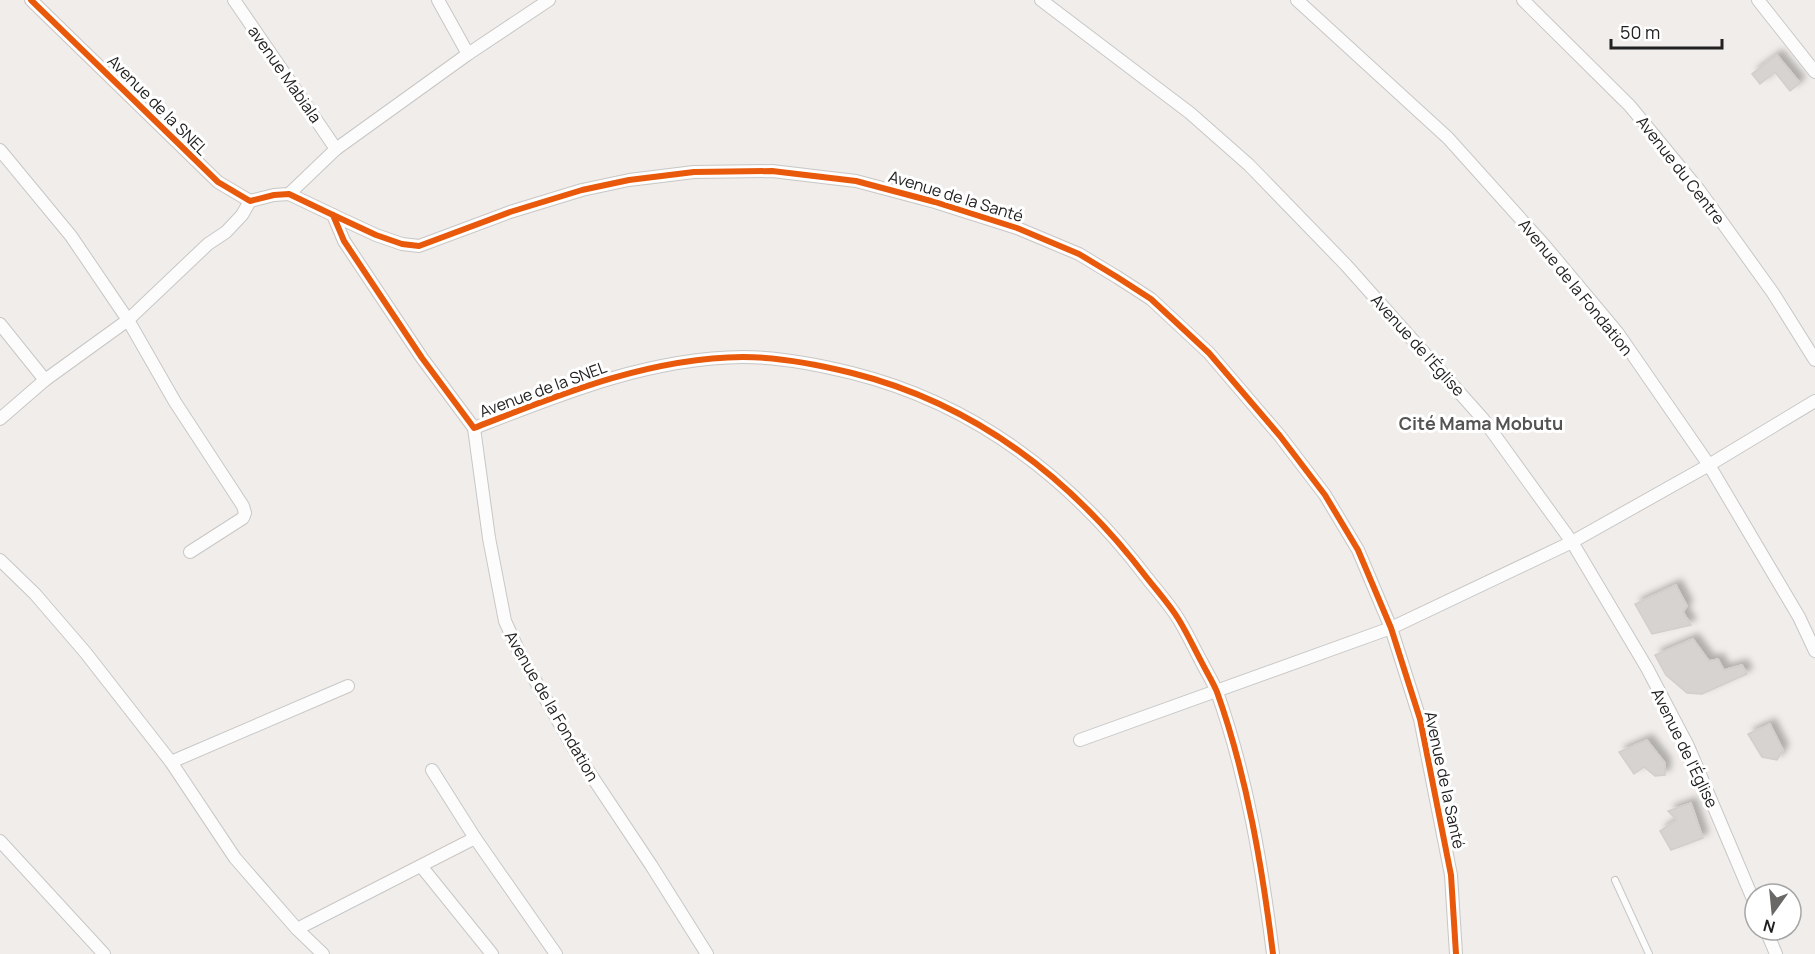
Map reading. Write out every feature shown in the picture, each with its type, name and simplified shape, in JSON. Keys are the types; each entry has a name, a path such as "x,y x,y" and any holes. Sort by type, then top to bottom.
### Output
{"street":[{"name":"Avenue de la SNEL","path":"31,0 218,182 250,201"},
{"name":"avenue Mabiala","path":"234,0 336,149"},
{"path":"438,0 468,54"},
{"path":"289,194 336,149 468,54 549,0"},
{"name":"Avenue de l'Église","path":"1041,0 1190,113 1249,165 1346,265 1483,419 1572,542 1647,668 1688,746 1746,882"},
{"name":"Avenue de la Fondation","path":"1297,0 1448,138 1545,246 1617,332 1709,465 1798,617 1815,651"},
{"name":"Avenue du Centre","path":"1523,0 1630,106 1692,182 1773,293 1815,360"},
{"path":"1758,0 1815,72"},
{"path":"0,150 71,236 128,320 175,402 243,506 245,513 243,518 190,552"},
{"name":"Avenue de la Santé","path":"333,215 376,235 402,244 419,246 510,212 582,190 629,180 694,172 772,171 855,181 935,202 1017,228 1079,254 1118,277 1151,299 1209,353 1280,436 1325,495 1358,550 1391,628 1420,719 1451,874 1456,954"},
{"path":"0,419 45,380 128,320 208,244 226,232 242,215 250,201 289,194 333,215"},
{"name":"Avenue de la SNEL","path":"333,215 344,242 422,358 474,428 617,376 680,363 742,357 819,364 880,380 935,400 984,426 1026,454 1058,481 1120,543 1179,620 1216,690 1240,771 1257,846 1273,954"},
{"path":"0,324 45,380"},
{"path":"1080,740 1391,628 1572,542 1709,465 1815,401"},
{"name":"Avenue de la Fondation","path":"474,428 489,538 505,621 519,652 577,754 707,954"},
{"path":"0,560 35,594 85,652 171,762 235,858 297,929 323,954"},
{"path":"171,762 348,686"},
{"path":"432,770 475,838 556,954"},
{"path":"297,929 475,838"},
{"path":"0,841 104,954"},
{"path":"421,866 492,954"}],"lane":[{"path":"1615,880 1649,954"}],"building":[{"path":"1777,55 1800,83 1790,91 1775,72 1760,84 1752,74"},
{"path":"1676,585 1687,606 1683,612 1691,625 1652,634 1635,604"},
{"path":"1693,639 1709,661 1718,659 1724,670 1742,665 1747,674 1702,694 1687,693 1666,675 1655,655"},
{"path":"1770,724 1783,750 1777,760 1762,757 1748,734"},
{"path":"1647,740 1665,763 1665,775 1655,776 1644,767 1634,774 1619,752"},
{"path":"1691,803 1703,838 1671,850 1660,831 1677,820 1668,811"}],"cycle path":[{"path":"31,0 218,182 250,201 289,194 333,215 344,241 422,358 474,428 572,391 639,371 708,359 757,357 825,367 897,387 940,404 980,425 1018,450 1053,477 1118,542 1175,614 1214,684 1228,724 1245,789 1264,888 1273,954"},
{"path":"333,215 376,235 402,244 419,246 510,212 582,190 629,180 694,172 772,171 856,181 935,202 1017,228 1079,254 1151,299 1209,353 1280,436 1325,495 1358,550 1391,628 1420,719 1451,875 1456,954"}],"district":[{"name":"Cité Mama Mobutu","path":"1481,424"}]}
